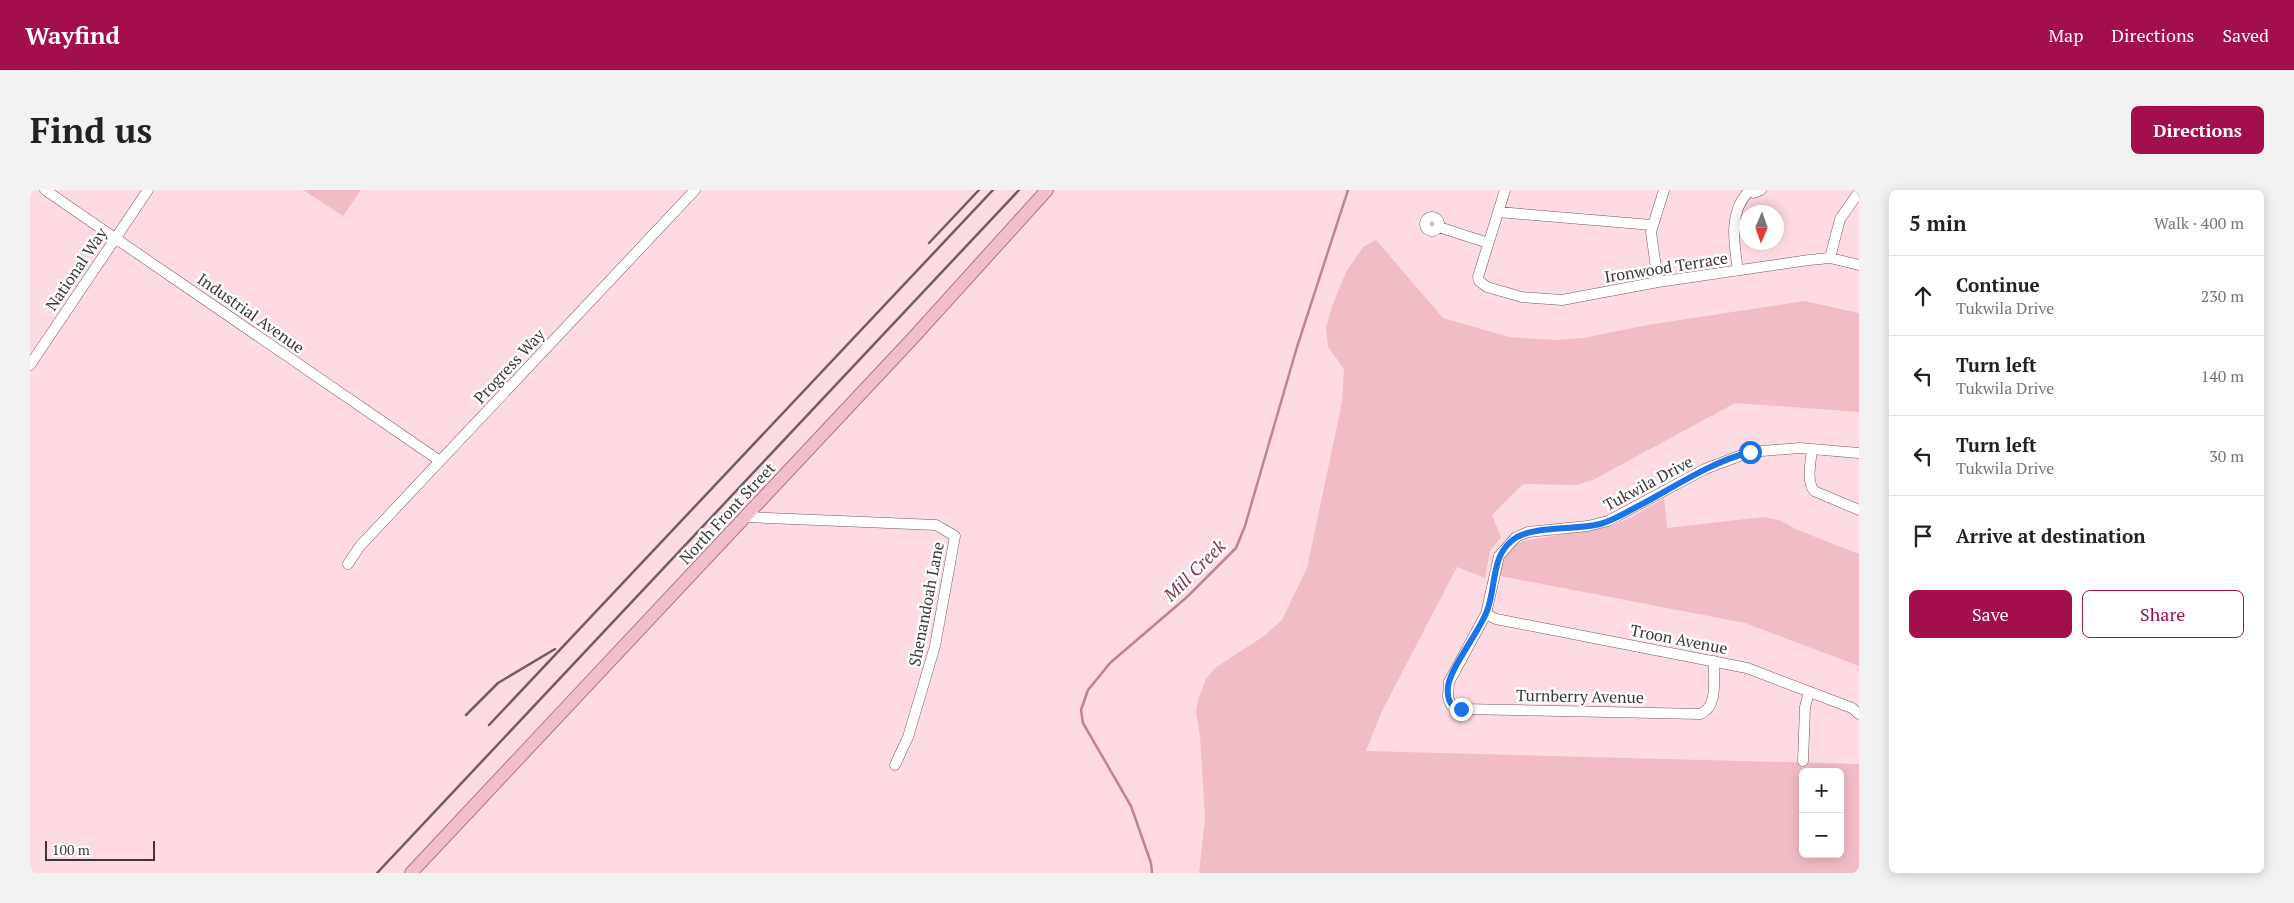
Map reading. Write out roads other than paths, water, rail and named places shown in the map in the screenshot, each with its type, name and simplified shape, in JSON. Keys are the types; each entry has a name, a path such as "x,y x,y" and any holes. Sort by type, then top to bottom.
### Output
{"main road":[{"name":"North Front Street","path":"411,873 926,324 1047,190"}],"street":[{"name":"Industrial Avenue","path":"45,190 440,461"},
{"name":"National Way","path":"30,365 148,190"},
{"name":"Progress Way","path":"348,564 360,546 695,190"},
{"path":"1439,227 1488,243 1505,190"},
{"path":"1658,282 1652,225 1664,190"},
{"path":"1738,270 1734,243 1734,225 1742,198 1749,191 1756,193 1761,190"},
{"path":"1830,258 1840,219 1859,192"},
{"path":"1498,212 1652,225"},
{"name":"Ironwood Terrace","path":"1488,243 1478,273 1480,281 1487,287 1510,294 1553,300 1576,298 1658,282 1830,258 1859,265"},
{"name":"Tukwila Drive","path":"1452,705 1448,697 1449,682 1486,614 1499,556 1507,545 1522,534 1588,526 1608,521 1705,470 1738,455 1774,448 1859,453"},
{"path":"1812,449 1810,486 1814,491 1859,510"},
{"name":"Shenandoah Lane","path":"746,517 936,525 955,536 935,646 908,737 895,764"},
{"name":"Troon Avenue","path":"1486,614 1496,619 1747,668 1852,708 1859,714"},
{"name":"Turnberry Avenue","path":"1452,705 1461,709 1700,714 1709,710 1712,702 1714,661"},
{"path":"1804,761 1805,706 1809,692"}],"waterway":[{"name":"Mill Creek","path":"1152,873 1151,863 1131,806 1083,723 1081,710 1088,690 1110,663 1187,597 1236,548 1245,526 1297,347 1348,190"}],"railway":[{"path":"929,243 979,190"},
{"path":"489,725 993,190"},
{"path":"377,873 1019,190"},
{"path":"466,715 498,683 555,649"}]}
